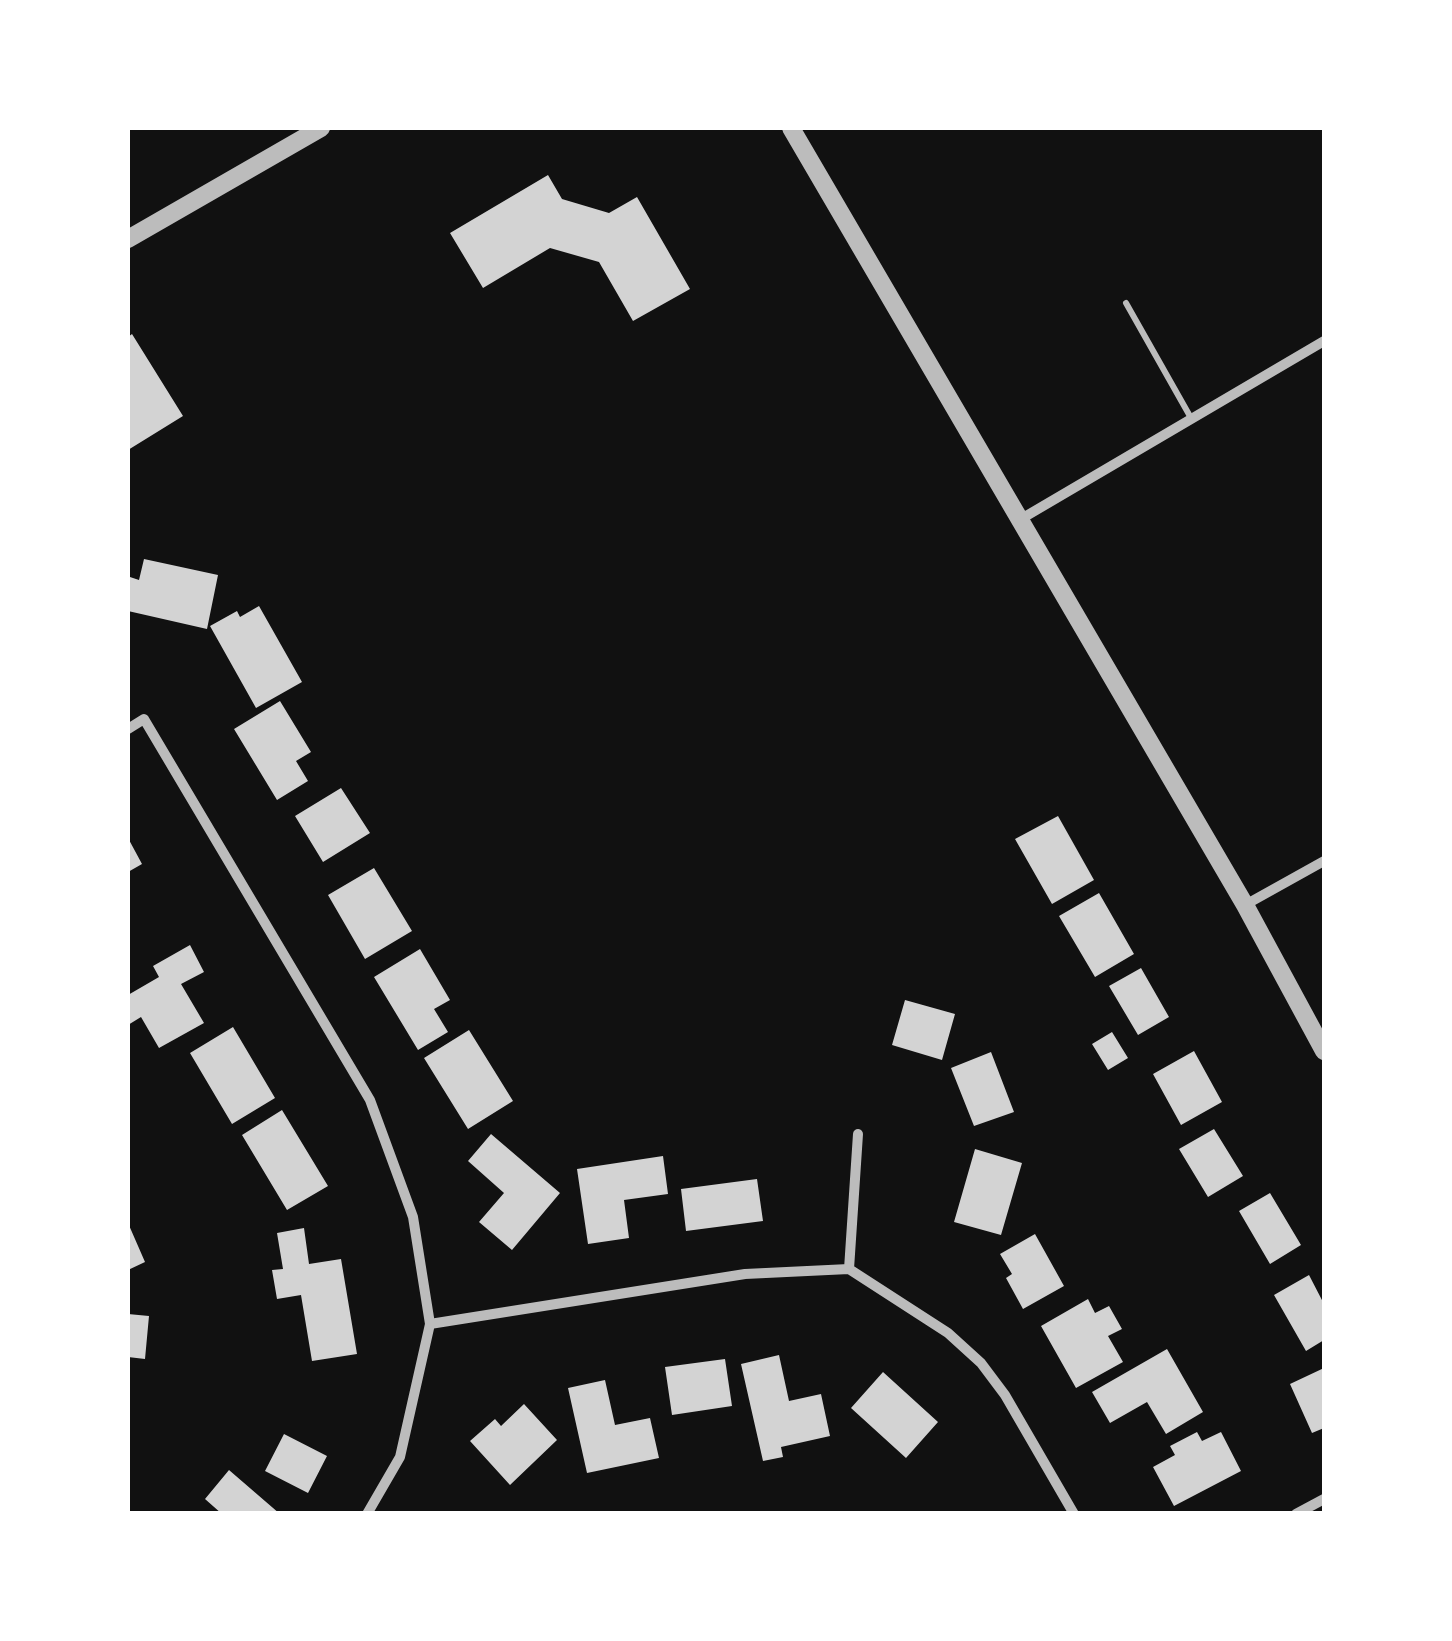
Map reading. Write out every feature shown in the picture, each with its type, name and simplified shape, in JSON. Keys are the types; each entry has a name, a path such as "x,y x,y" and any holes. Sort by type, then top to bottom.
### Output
{"street":[{"path":"790,128 1245,904 1324,1051"},
{"path":"128,239 308,131"},
{"path":"1021,519 1324,342"},
{"path":"128,728 144,719 370,1100 413,1217 430,1324 400,1457 367,1514"},
{"path":"1245,904 1324,861"},
{"path":"849,1270 858,1134"},
{"path":"430,1324 745,1274 849,1270 948,1333 981,1363 1005,1396 1074,1514"},
{"path":"1296,1514 1324,1499"}],"lane":[{"path":"1126,303 1192,420"}],"building":[{"path":"548,175 562,199 609,213 637,197 690,289 633,321 599,262 550,248 483,288 450,233"},
{"path":"132,334 183,416 128,450 128,337"},
{"path":"144,559 218,575 207,629 128,611 130,577 139,580"},
{"path":"259,606 302,682 256,708 210,626 237,611 240,617"},
{"path":"280,701 311,752 296,761 308,781 277,800 234,729"},
{"path":"341,788 370,833 323,862 295,816"},
{"path":"1058,816 1094,880 1052,904 1015,839"},
{"path":"128,838 142,864 128,872"},
{"path":"374,868 412,931 365,959 328,895"},
{"path":"1099,893 1134,954 1095,977 1059,916"},
{"path":"190,945 204,972 181,984 204,1023 159,1048 141,1017 128,1025 128,995 159,977 153,966"},
{"path":"420,949 450,1000 434,1009 448,1032 418,1050 374,977"},
{"path":"1141,968 1169,1017 1138,1035 1109,986"},
{"path":"905,1000 955,1014 942,1060 892,1045"},
{"path":"233,1027 275,1098 232,1124 190,1053"},
{"path":"469,1030 513,1101 468,1129 424,1058"},
{"path":"1112,1032 1128,1058 1108,1070 1092,1044"},
{"path":"1194,1051 1222,1102 1181,1125 1153,1074"},
{"path":"991,1052 1014,1112 974,1126 951,1068"},
{"path":"282,1110 328,1186 287,1210 242,1135"},
{"path":"1214,1129 1243,1176 1208,1197 1179,1149"},
{"path":"491,1134 560,1193 512,1250 479,1222 504,1193 468,1161"},
{"path":"975,1149 1022,1163 1001,1235 954,1222"},
{"path":"663,1156 668,1194 624,1200 629,1238 588,1244 577,1169"},
{"path":"757,1179 763,1221 686,1231 681,1189"},
{"path":"1270,1193 1301,1245 1270,1264 1239,1211"},
{"path":"128,1223 145,1262 128,1270"},
{"path":"304,1228 309,1264 341,1259 357,1354 312,1361 301,1295 277,1299 272,1270 283,1269 277,1233"},
{"path":"1035,1234 1064,1286 1023,1309 1006,1278 1012,1274 1000,1254"},
{"path":"1309,1275 1324,1304 1324,1340 1306,1351 1274,1295"},
{"path":"1088,1299 1095,1313 1109,1306 1122,1329 1108,1336 1123,1362 1076,1388 1041,1326"},
{"path":"128,1314 149,1316 145,1359 128,1357"},
{"path":"1167,1349 1203,1412 1166,1434 1147,1402 1110,1423 1092,1392"},
{"path":"779,1355 789,1401 821,1394 830,1436 781,1447 783,1457 763,1461 741,1364"},
{"path":"725,1359 732,1406 672,1415 665,1367"},
{"path":"1324,1368 1324,1428 1312,1433 1290,1384"},
{"path":"883,1372 938,1422 906,1458 851,1408"},
{"path":"605,1380 615,1425 650,1418 659,1458 587,1473 568,1388"},
{"path":"524,1404 557,1440 510,1485 470,1441 495,1419 501,1426"},
{"path":"1197,1432 1202,1441 1221,1432 1241,1471 1174,1506 1153,1467 1175,1455 1170,1446"},
{"path":"284,1434 327,1456 308,1493 265,1471"},
{"path":"229,1470 280,1514 222,1514 205,1499"}]}
